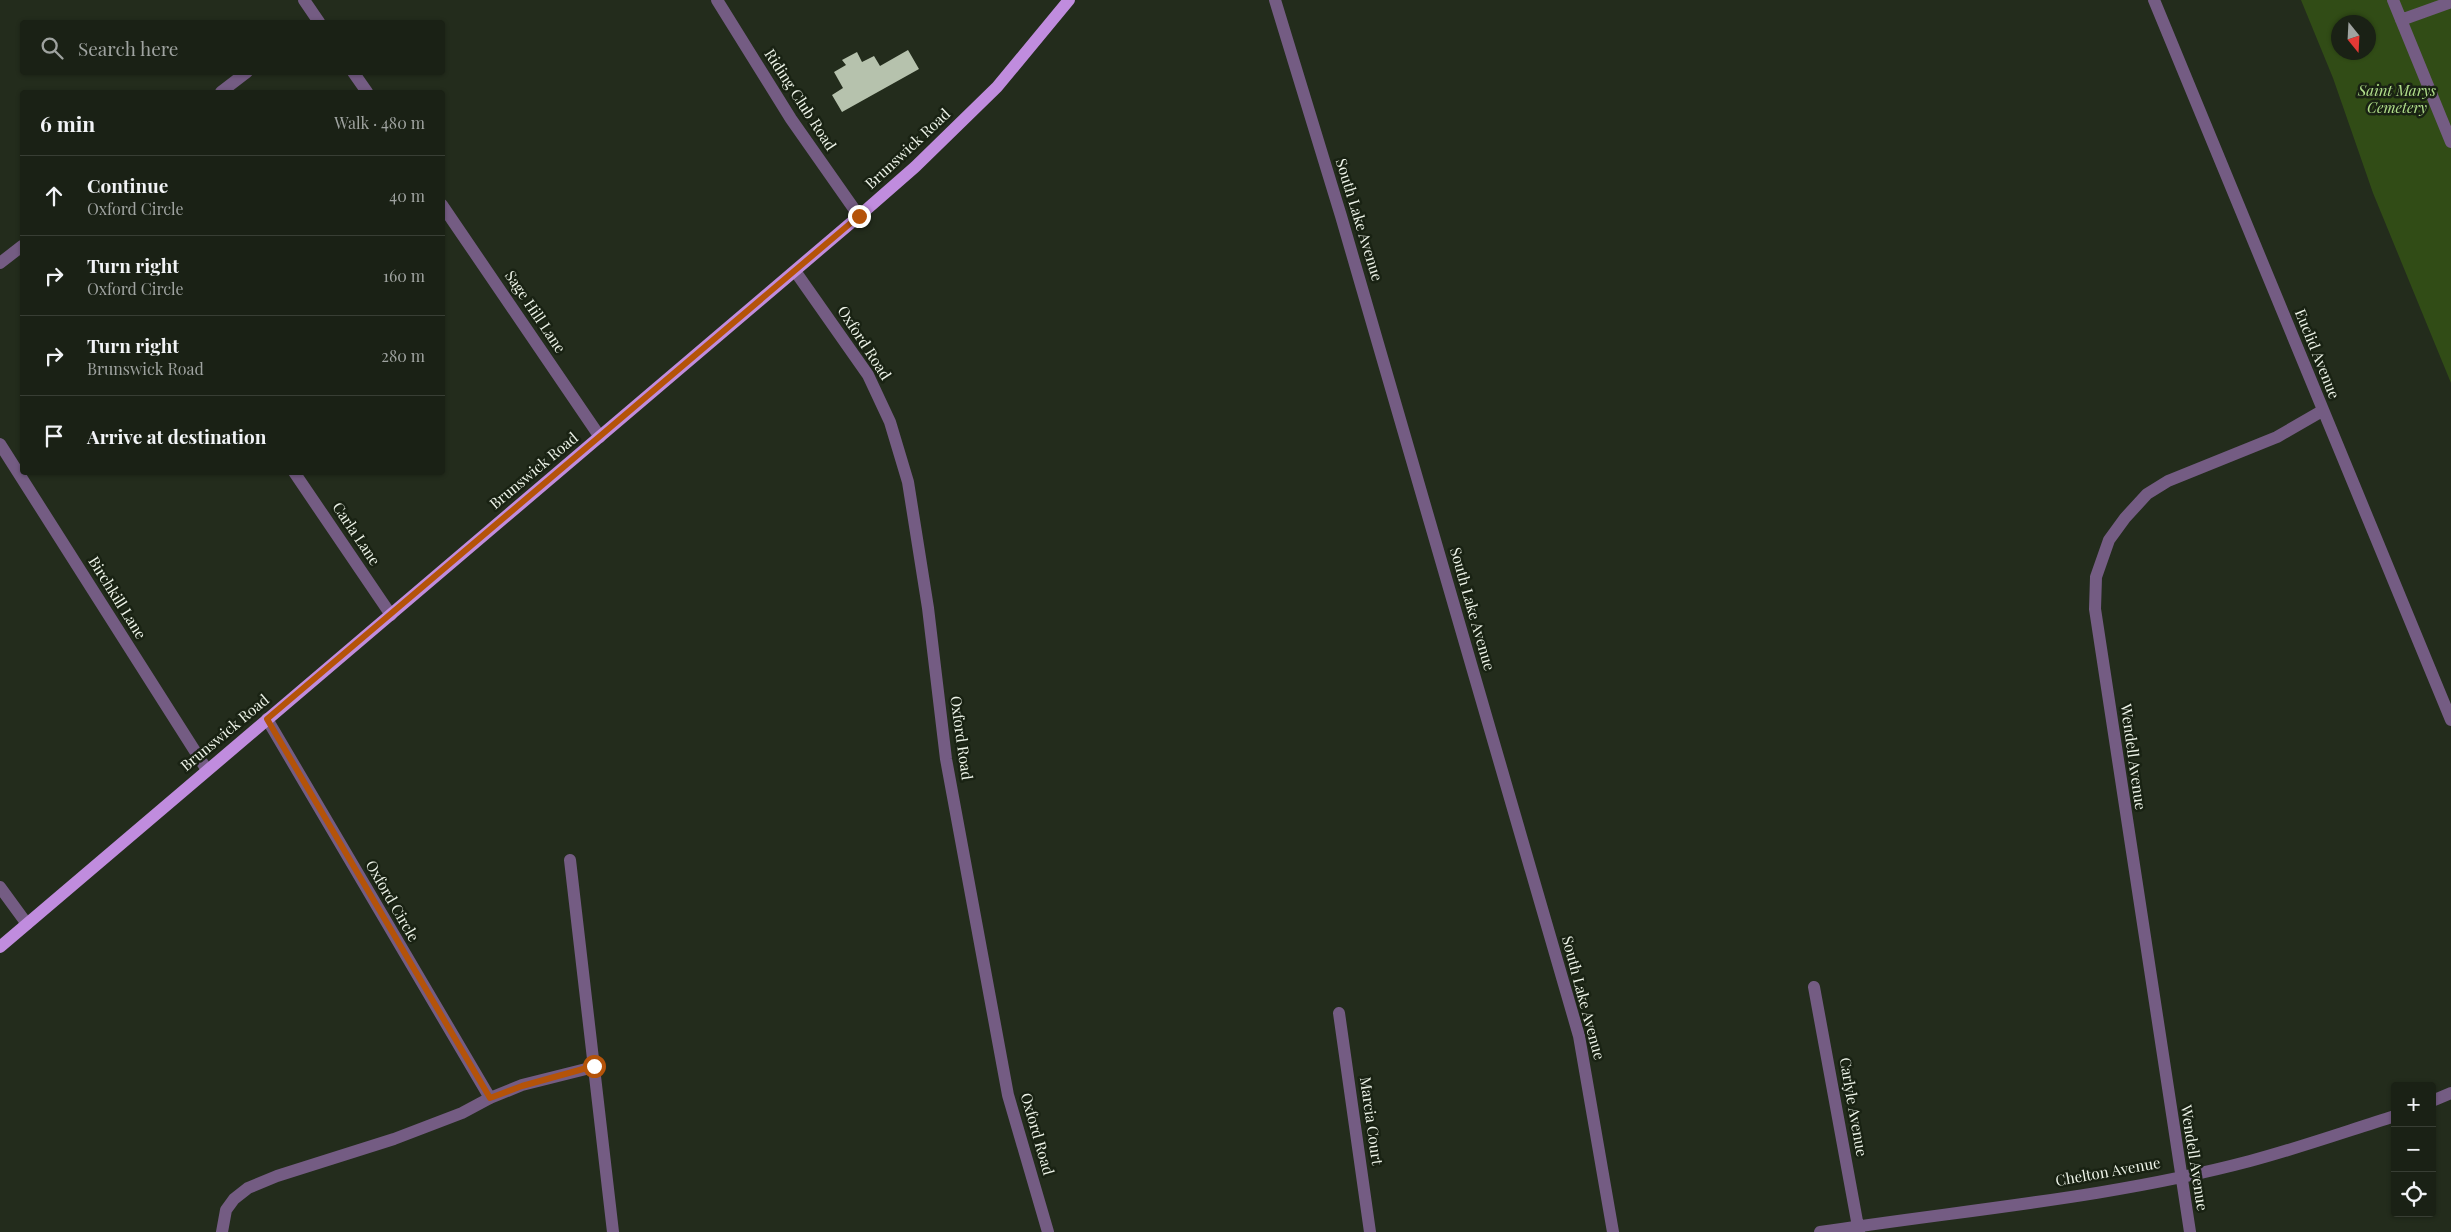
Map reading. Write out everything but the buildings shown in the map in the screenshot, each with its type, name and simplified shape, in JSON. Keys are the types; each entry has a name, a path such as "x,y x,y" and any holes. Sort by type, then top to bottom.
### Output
{"main road":[{"name":"Brunswick Road","path":"0,947 206,770 796,271 915,167 996,87 1069,0"}],"street":[{"path":"304,0 315,20"},
{"name":"Riding Club Road","path":"717,0 791,119 859,216"},
{"name":"South Lake Avenue","path":"1275,0 1344,226 1579,1036 1613,1232"},
{"name":"Euclid Avenue","path":"2154,0 2451,720"},
{"path":"2392,0 2451,142"},
{"path":"2401,20 2451,2"},
{"path":"224,90 243,75"},
{"path":"355,75 365,90"},
{"name":"Sage Hill Lane","path":"445,209 600,437"},
{"path":"0,263 20,248"},
{"name":"Oxford Road","path":"796,271 868,375 890,422 908,482 928,608 946,759 1005,1076 1048,1232"},
{"name":"Wendell Avenue","path":"2190,1232 2095,609 2096,577 2109,540 2125,518 2147,494 2168,481 2277,437 2322,411"},
{"name":"Birchkill Lane","path":"0,444 206,770"},
{"name":"Carla Lane","path":"296,475 390,615"},
{"name":"Oxford Circle","path":"267,719 490,1098"},
{"path":"570,860 613,1232"},
{"path":"0,887 27,924"},
{"name":"Carlyle Avenue","path":"1814,987 1859,1229"},
{"name":"Marcia Court","path":"1340,1014 1370,1232"},
{"path":"222,1232 226,1210 234,1199 248,1188 277,1176 394,1139 462,1113 490,1098 522,1086 594,1066"},
{"path":"2436,1099 2451,1093"},
{"name":"Chelton Avenue","path":"1820,1232 1859,1229 2090,1193 2180,1176 2250,1161 2391,1117"}],"green space":[{"name":"Saint Marys Cemetery","path":"2301,0 2451,0 2451,383 2373,193 2333,78"}],"route":[{"path":"594,1066 522,1086 490,1098 267,719 859,216"}]}
